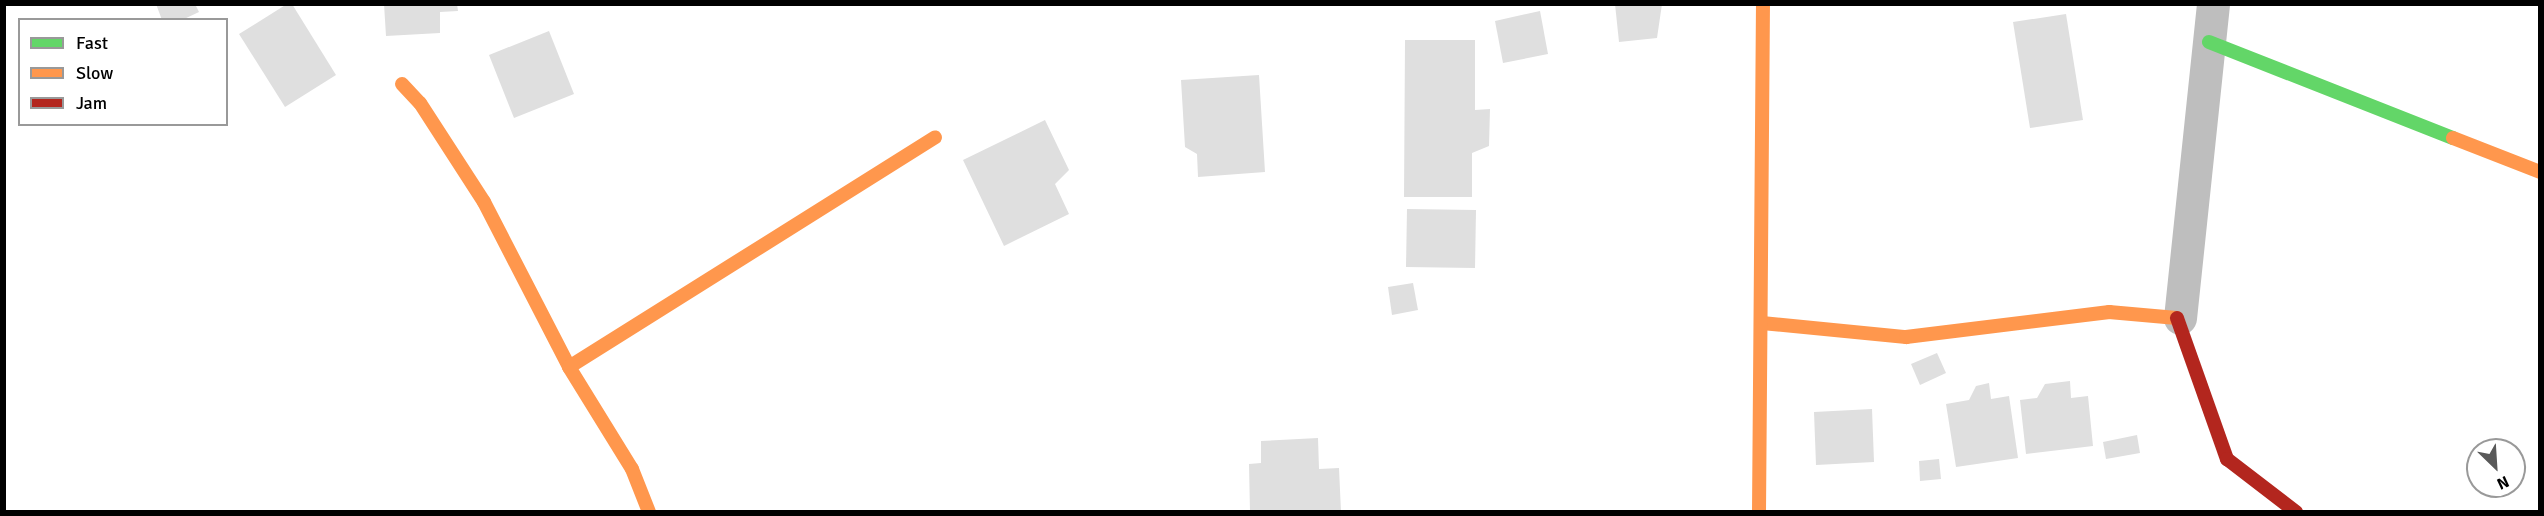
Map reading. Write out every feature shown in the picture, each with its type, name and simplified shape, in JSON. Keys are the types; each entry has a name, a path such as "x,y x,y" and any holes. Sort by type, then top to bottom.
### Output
{"street":[{"path":"1759,512 1763,4"},
{"path":"2213,4 2180,318 2227,459 2296,512"},
{"path":"2209,42 2540,172"},
{"path":"402,84 420,103 484,202 569,368 632,469 649,512"},
{"path":"569,368 935,137"},
{"path":"1762,323 1906,337 2109,312 2180,318"}],"building":[{"path":"156,4 195,4 199,12 186,18 161,18"},
{"path":"287,4 292,4 336,75 285,107 239,34"},
{"path":"384,4 457,4 458,11 440,12 440,33 386,36"},
{"path":"1615,4 1662,4 1657,38 1619,42"},
{"path":"1540,11 1548,54 1503,63 1495,21"},
{"path":"2066,14 2083,120 2030,128 2013,22"},
{"path":"549,31 574,94 514,118 489,55"},
{"path":"1405,40 1475,40 1475,110 1490,109 1489,146 1472,153 1472,197 1404,197"},
{"path":"1259,75 1265,172 1198,177 1197,154 1185,147 1181,80"},
{"path":"1045,120 1069,170 1055,184 1069,214 1004,246 963,160"},
{"path":"1407,209 1476,210 1475,268 1406,267"},
{"path":"1413,283 1418,310 1392,315 1388,287"},
{"path":"1937,353 1946,373 1920,385 1911,364"},
{"path":"2070,381 2071,398 2088,396 2093,446 2026,454 2020,400 2037,398 2045,384"},
{"path":"1989,383 1991,399 2009,396 2018,458 1956,467 1946,404 1969,400 1976,386"},
{"path":"1872,409 1874,462 1816,465 1814,412"},
{"path":"2137,435 2140,453 2106,459 2103,442"},
{"path":"1318,438 1319,469 1339,468 1341,512 1250,512 1249,464 1261,463 1261,441"},
{"path":"1939,459 1941,479 1920,481 1919,461"}],"traffic: fast":[{"path":"2209,42 2453,138"}],"traffic: slow":[{"path":"1759,512 1763,4"},
{"path":"402,84 420,103 484,202 569,367 632,469 649,512"},
{"path":"569,367 935,137"},
{"path":"2453,138 2540,172"},
{"path":"1762,323 1906,337 2109,312 2177,318"}],"traffic: jam":[{"path":"2177,318 2227,459 2296,512"}]}
